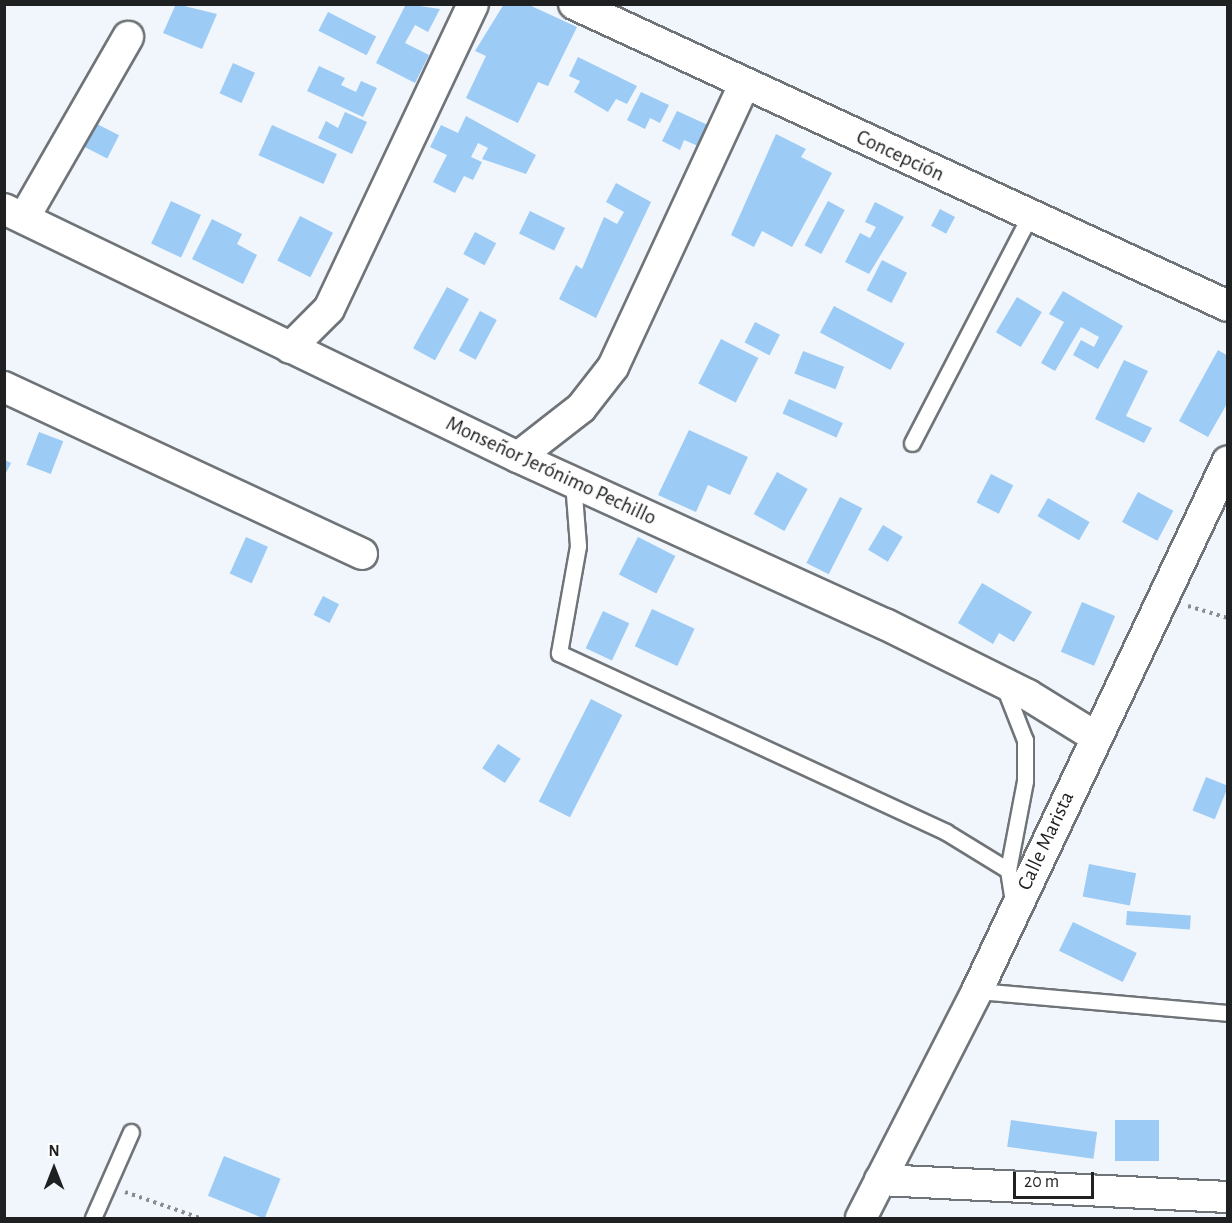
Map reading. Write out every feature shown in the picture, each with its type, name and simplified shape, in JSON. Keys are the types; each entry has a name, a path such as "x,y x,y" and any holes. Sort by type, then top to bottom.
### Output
{"street":[{"path":"290,348 329,309 473,4"},
{"name":"Concepción","path":"574,4 744,85 1227,306"},
{"path":"14,214 128,37"},
{"path":"518,457 581,408 613,367 744,85"},
{"name":"Monseñor Jerónimo Pechillo","path":"14,214 518,457 1002,681 1094,736"},
{"path":"4,387 362,555"},
{"name":"Calle Marista","path":"861,1218 977,991 1094,736 1227,461"},
{"path":"880,1180 1227,1197"}],"lane":[{"path":"912,443 1030,215"},
{"path":"573,482 578,546 559,653 946,832 1008,870"},
{"path":"1002,681 1025,740 1025,781 1008,870 1014,911"},
{"path":"977,991 1227,1013"},
{"path":"93,1218 131,1132"}],"path":[{"path":"1162,598 1227,618"},
{"path":"107,1186 200,1218"}],"building":[{"path":"176,4 217,14 202,49 163,33"},
{"path":"406,4 440,9 428,32 415,25 405,43 429,55 415,83 376,63"},
{"path":"504,4 527,4 577,27 548,86 538,82 518,123 466,98 486,56 475,51"},
{"path":"328,12 376,37 367,55 318,31"},
{"path":"578,57 637,86 627,104 616,99 608,112 574,92 580,81 569,76"},
{"path":"233,63 255,73 242,103 220,93"},
{"path":"319,66 345,78 341,85 356,92 361,81 377,88 363,117 307,91"},
{"path":"641,92 669,105 660,123 650,118 645,129 627,120"},
{"path":"677,111 708,125 698,146 684,140 680,150 662,141"},
{"path":"345,112 367,122 352,154 318,138 326,121 338,128"},
{"path":"466,116 536,155 526,174 482,159 488,148 478,143 471,157 482,162 473,180 464,176 455,193 433,182 447,155 430,147 441,125 458,133"},
{"path":"95,123 119,135 107,158 83,146"},
{"path":"272,125 337,154 323,184 259,155"},
{"path":"776,134 806,149 801,157 832,173 792,247 762,231 754,247 731,235"},
{"path":"616,183 651,202 596,318 559,299 576,265 582,269 604,217 617,224 624,212 606,202"},
{"path":"171,201 201,215 181,258 151,244"},
{"path":"828,201 845,210 821,254 805,245"},
{"path":"875,202 904,217 869,274 845,262 860,233 870,238 876,227 865,222"},
{"path":"940,209 955,217 946,234 931,226"},
{"path":"530,211 565,228 554,251 519,233"},
{"path":"300,216 333,233 310,277 277,261"},
{"path":"212,219 242,234 237,244 257,255 243,284 192,259"},
{"path":"475,232 496,243 484,265 463,254"},
{"path":"882,260 907,273 892,303 867,290"},
{"path":"447,287 469,299 435,360 413,348"},
{"path":"1063,291 1123,326 1098,369 1073,355 1081,340 1094,347 1099,337 1081,327 1055,371 1041,363 1064,322 1049,314"},
{"path":"1017,297 1042,312 1021,347 996,332"},
{"path":"834,306 905,344 891,370 820,332"},
{"path":"480,311 497,320 476,360 459,351"},
{"path":"755,322 780,335 770,355 745,342"},
{"path":"721,339 758,358 736,403 698,384"},
{"path":"1218,350 1228,356 1228,402 1208,437 1179,421"},
{"path":"803,351 844,367 835,389 794,373"},
{"path":"1124,360 1148,371 1126,416 1152,428 1144,443 1095,419"},
{"path":"789,399 843,423 836,438 782,414"},
{"path":"689,430 748,457 730,495 708,485 696,512 658,495"},
{"path":"39,432 63,441 51,474 26,465"},
{"path":"5,460 11,463 5,475"},
{"path":"777,472 808,489 784,531 754,514"},
{"path":"991,474 1013,485 999,514 976,503"},
{"path":"1138,492 1173,511 1157,541 1122,522"},
{"path":"840,497 862,508 829,574 806,563"},
{"path":"1048,498 1090,522 1079,540 1038,516"},
{"path":"883,525 903,537 888,562 868,550"},
{"path":"246,537 268,547 252,583 230,574"},
{"path":"638,537 675,556 656,593 619,574"},
{"path":"982,583 1032,612 1014,642 999,633 993,644 958,623"},
{"path":"323,596 339,604 330,623 313,615"},
{"path":"1082,602 1115,616 1094,666 1061,652"},
{"path":"652,609 695,629 677,666 635,646"},
{"path":"603,611 629,623 612,660 586,648"},
{"path":"591,699 622,715 570,817 539,801"},
{"path":"498,744 521,759 505,783 482,768"},
{"path":"1206,777 1228,786 1215,819 1193,810"},
{"path":"1089,864 1136,873 1130,906 1083,896"},
{"path":"1127,911 1191,915 1190,929 1126,925"},
{"path":"1073,922 1137,953 1123,982 1059,951"},
{"path":"1011,1120 1097,1132 1093,1159 1007,1147"},
{"path":"1115,1120 1159,1120 1159,1161 1115,1161"},
{"path":"224,1156 281,1179 265,1218 208,1196"}]}
